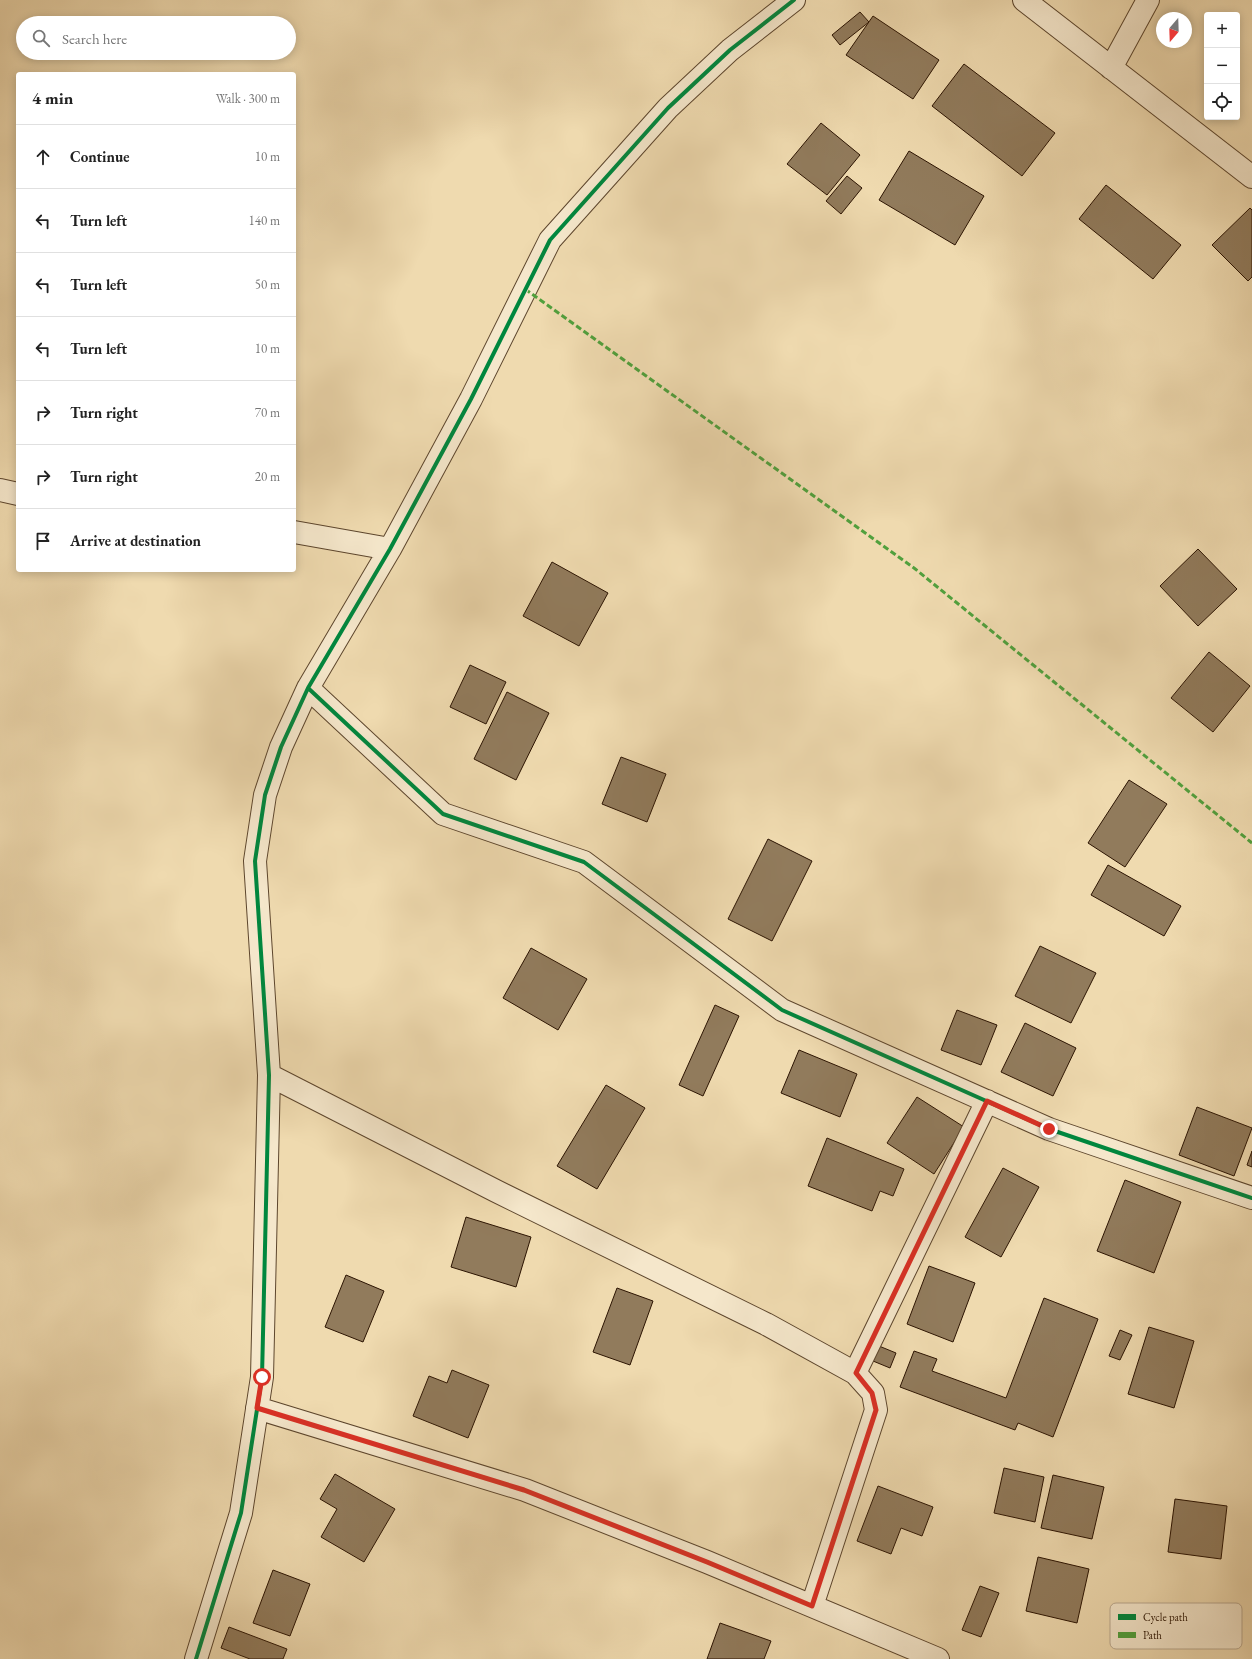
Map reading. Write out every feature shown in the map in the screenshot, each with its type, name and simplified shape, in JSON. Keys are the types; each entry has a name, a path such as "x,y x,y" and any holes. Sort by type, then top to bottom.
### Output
{"street":[{"path":"196,1659 241,1513 262,1377 269,1075 255,861 265,795 281,747 308,688 390,549 471,399 550,240 668,108 730,50 794,0"},
{"path":"1024,0 1252,177"},
{"path":"1111,68 1148,0"},
{"path":"0,490 16,494"},
{"path":"296,532 390,549"},
{"path":"308,688 443,814 584,862 782,1010 1049,1129 1252,1198"},
{"path":"269,1075 496,1191 766,1324 856,1373 872,1393 876,1410 812,1606"},
{"path":"856,1373 987,1101"},
{"path":"257,1408 524,1490 707,1562 938,1659"}],"building":[{"path":"860,12 869,22 840,45 832,35"},
{"path":"873,16 939,60 913,99 846,55"},
{"path":"964,64 1055,133 1022,176 932,106"},
{"path":"821,123 860,155 827,195 787,164"},
{"path":"909,151 984,196 955,245 879,200"},
{"path":"847,176 862,188 841,214 826,201"},
{"path":"1106,185 1181,245 1153,279 1079,219"},
{"path":"1250,208 1252,210 1252,277 1248,281 1212,245"},
{"path":"1198,549 1237,589 1198,626 1160,586"},
{"path":"552,562 608,593 579,646 523,616"},
{"path":"1209,652 1250,686 1213,732 1171,698"},
{"path":"470,665 506,682 486,724 450,707"},
{"path":"507,692 549,713 516,780 474,759"},
{"path":"621,757 666,774 647,822 602,804"},
{"path":"1129,780 1167,804 1125,867 1088,843"},
{"path":"768,839 812,861 772,941 728,919"},
{"path":"1108,865 1181,906 1164,936 1091,895"},
{"path":"1040,946 1096,973 1071,1023 1015,996"},
{"path":"531,948 587,979 558,1030 503,998"},
{"path":"715,1005 739,1016 703,1096 679,1085"},
{"path":"957,1010 997,1025 981,1065 941,1050"},
{"path":"1025,1023 1076,1048 1053,1096 1001,1072"},
{"path":"799,1050 857,1074 840,1117 781,1093"},
{"path":"606,1085 645,1108 597,1189 557,1166"},
{"path":"917,1097 964,1127 934,1174 887,1143"},
{"path":"1197,1107 1252,1128 1234,1176 1179,1155"},
{"path":"827,1138 904,1169 893,1196 880,1191 872,1211 808,1186"},
{"path":"1252,1151 1252,1167 1247,1165"},
{"path":"1003,1168 1039,1187 1001,1257 965,1237"},
{"path":"1125,1180 1181,1202 1154,1273 1097,1251"},
{"path":"466,1217 531,1237 516,1287 451,1267"},
{"path":"929,1266 975,1283 953,1342 907,1324"},
{"path":"346,1275 384,1291 363,1342 325,1327"},
{"path":"617,1288 653,1301 630,1365 593,1352"},
{"path":"1044,1298 1098,1319 1053,1437 1018,1423 1015,1430 900,1387 914,1351 937,1359 932,1371 1006,1398"},
{"path":"1149,1327 1194,1341 1174,1408 1128,1394"},
{"path":"1120,1330 1132,1335 1120,1360 1109,1356"},
{"path":"879,1346 896,1353 890,1368 873,1361"},
{"path":"452,1370 489,1385 468,1438 413,1416 429,1376 447,1383"},
{"path":"1004,1468 1044,1477 1035,1522 994,1513"},
{"path":"335,1474 395,1509 364,1562 321,1537 337,1509 320,1499"},
{"path":"1053,1475 1104,1487 1092,1539 1041,1528"},
{"path":"878,1486 933,1507 922,1536 901,1528 891,1554 857,1541"},
{"path":"1175,1499 1227,1506 1221,1559 1168,1552"},
{"path":"1038,1557 1089,1569 1077,1623 1026,1611"},
{"path":"273,1570 310,1584 290,1636 253,1623"},
{"path":"980,1586 999,1593 981,1637 962,1630"},
{"path":"720,1623 771,1641 764,1659 707,1659"},
{"path":"229,1627 287,1649 283,1659 250,1659 221,1648"}],"marked path":[{"path":"525,289 914,568 1252,843"}],"cycle path":[{"path":"196,1659 241,1513 262,1377 269,1075 255,861 265,795 281,747 308,688 390,549 471,399 550,240 668,108 730,50 794,0"},
{"path":"308,688 443,814 584,862 782,1010 1049,1129 1252,1198"}],"route":[{"path":"262,1377 257,1408 524,1490 707,1562 812,1606 876,1410 872,1393 856,1373 987,1101 1049,1129"}]}
